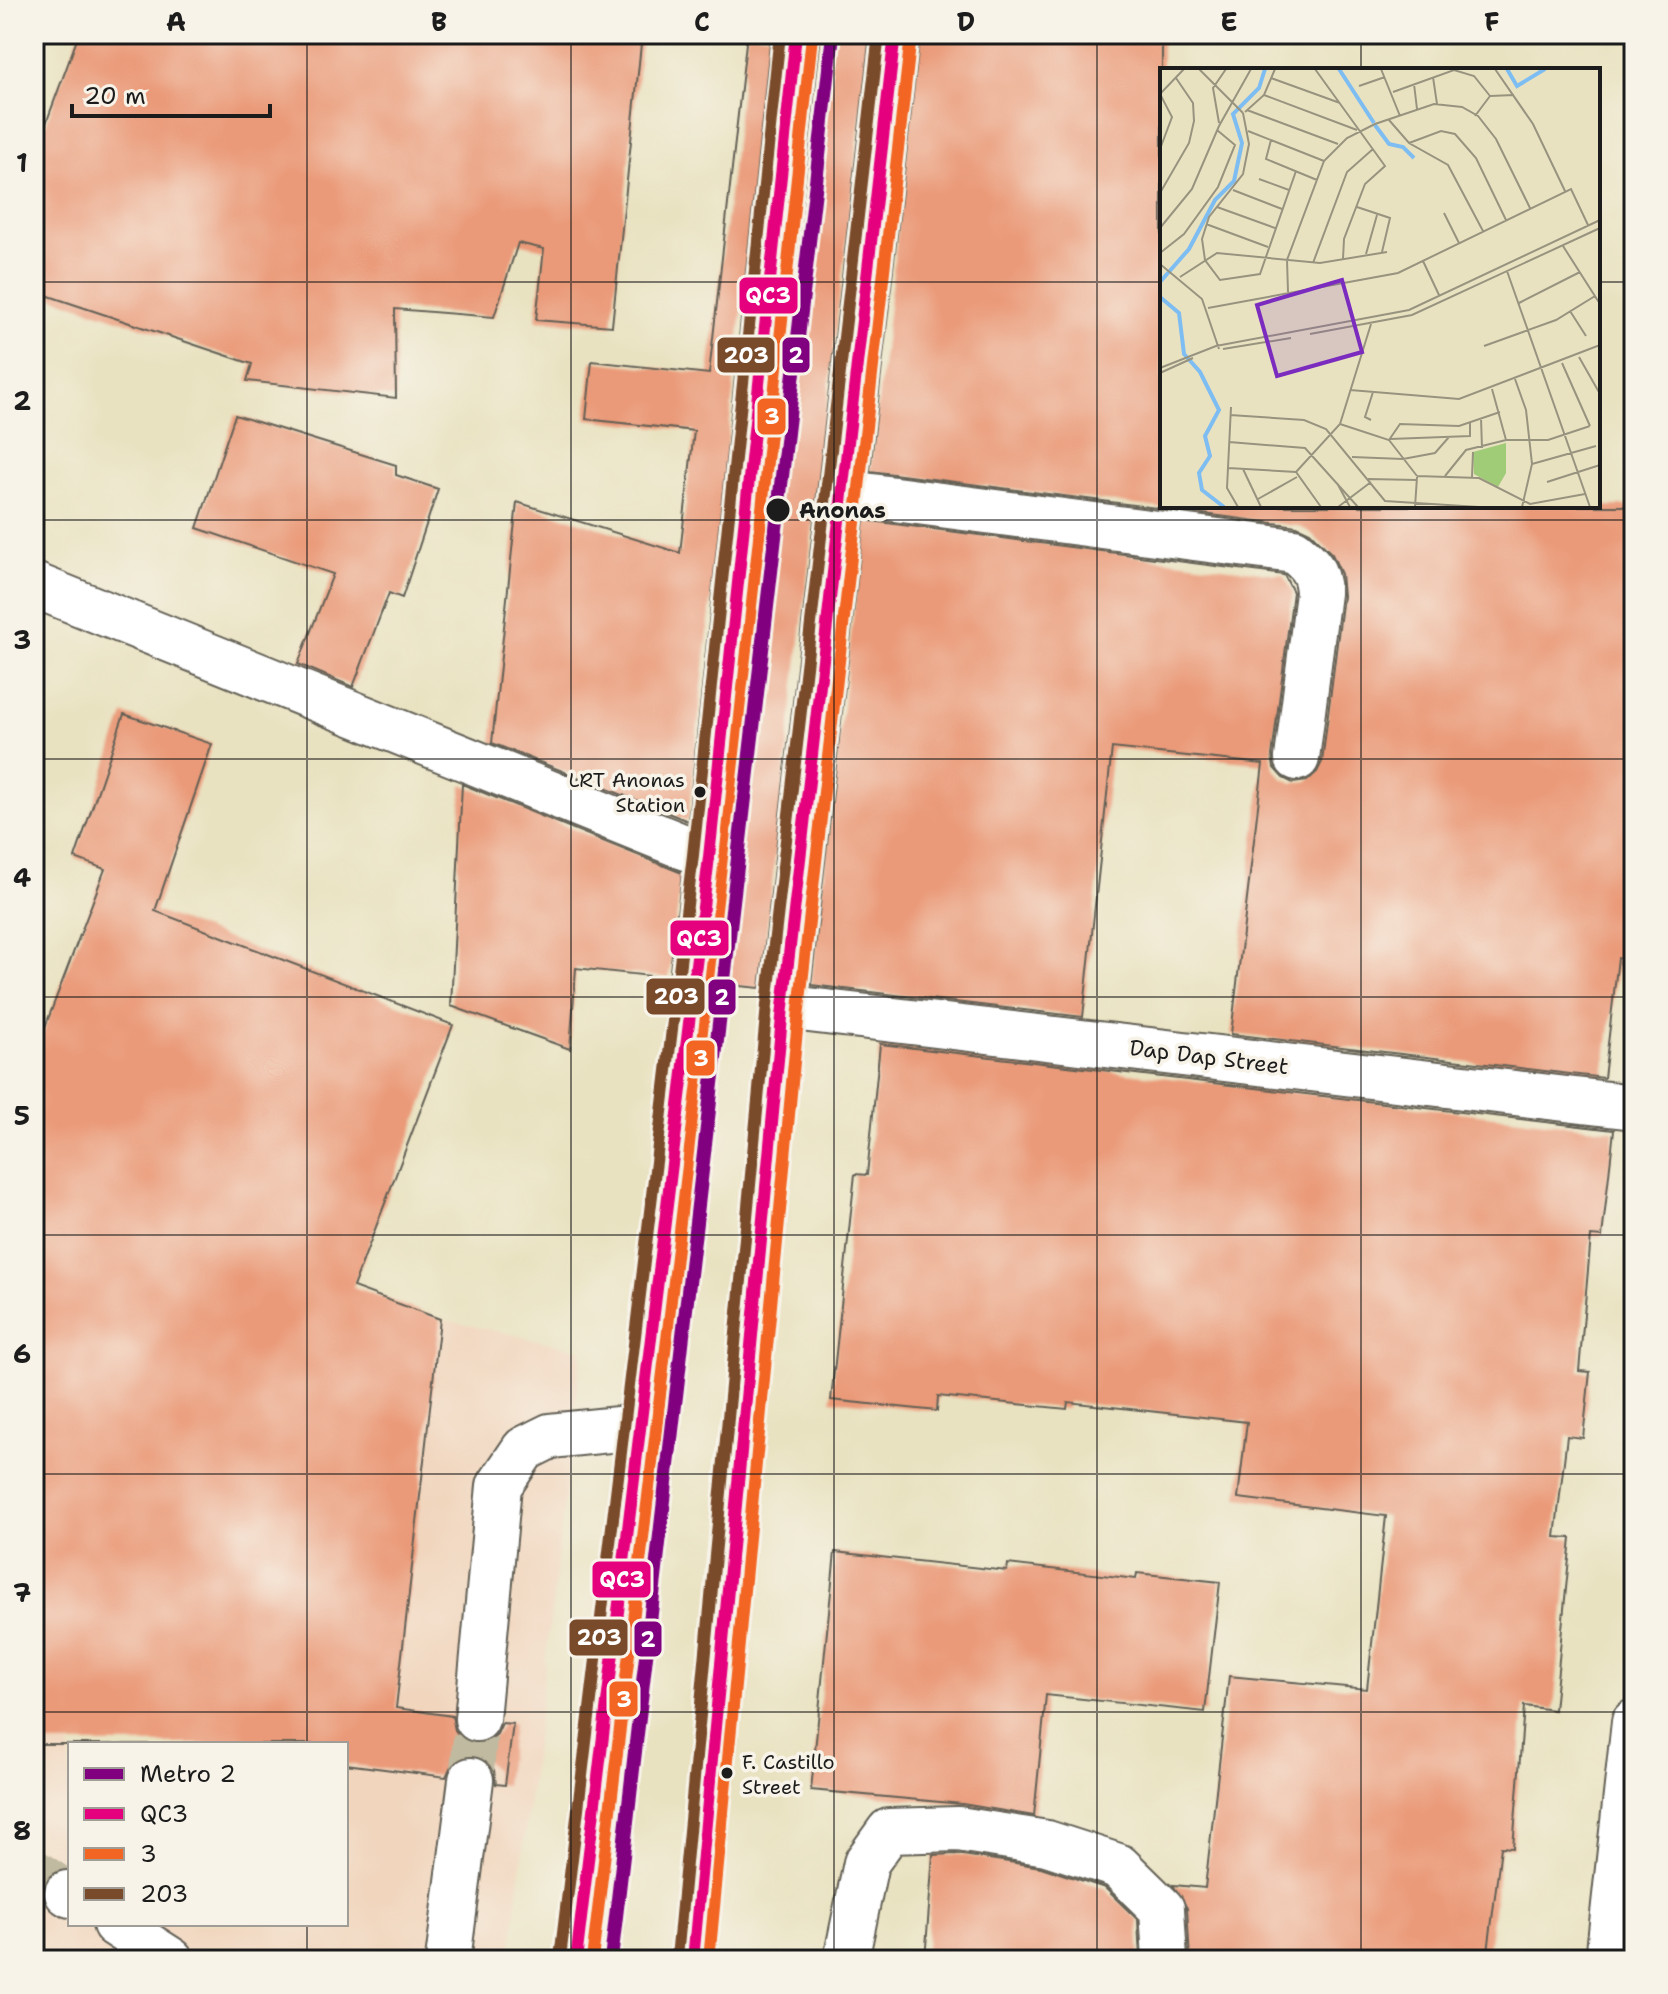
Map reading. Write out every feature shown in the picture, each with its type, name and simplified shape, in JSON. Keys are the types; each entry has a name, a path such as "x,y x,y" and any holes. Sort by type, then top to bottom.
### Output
{"main road":[{"path":"576,1960 709,857 796,34"},
{"path":"693,1960 783,1007 895,34"}],"street":[{"path":"841,492 1294,551 1311,565 1317,576 1318,593 1297,758"},
{"path":"34,585 709,857"},
{"name":"Dap Dap Street","path":"783,1007 1634,1107"},
{"path":"477,1719 499,1486 524,1449 550,1436 638,1427"},
{"path":"1608,1960 1634,1722"},
{"path":"448,1960 471,1780"},
{"path":"846,1960 866,1863 889,1831 958,1829 1047,1843 1118,1866 1162,1909 1165,1960"},
{"path":"118,1926 171,1960"}],"shaded area":[{"path":"34,1161 440,1319 582,1350 510,1960 34,1959"}],"building":[{"path":"79,34 642,34 612,326 536,320 544,249 518,243 494,317 395,309 396,398 247,381 252,364 34,291 34,156"},
{"path":"747,34 771,34 688,821 492,743 517,502 680,553 694,431 586,419 592,361 709,374"},
{"path":"821,34 870,34 760,988 719,984"},
{"path":"920,34 1162,34 1160,508 1634,506 1634,875 1625,958 1618,958 1604,1078 1231,1034 1263,764 1112,748 1083,1017 811,985 864,520 1284,575 1293,592 1272,756 1274,768 1293,783 1307,781 1322,762 1343,596 1341,574 1332,554 1310,532 1297,526 870,471"},
{"path":"235,415 396,465 396,475 438,489 402,598 389,593 353,687 298,664 333,574 197,528"},
{"path":"124,714 212,744 155,911 453,1025 353,1287 440,1319 396,1708 452,1716 455,1730 462,1739 474,1744 488,1741 497,1734 502,1723 513,1724 505,1785 496,1784 494,1770 487,1761 475,1755 461,1757 451,1766 446,1777 348,1764 348,1742 34,1744 34,1056 105,869 75,858"},
{"path":"462,784 682,873 669,978 576,968 570,1049 451,1006"},
{"path":"880,1044 1614,1130 1602,1237 1591,1236 1579,1371 1590,1372 1583,1438 1567,1436 1555,1537 1571,1538 1554,1710 1524,1706 1513,1848 1501,1847 1487,1960 1190,1960 1187,1908 1173,1885 1205,1888 1229,1676 1367,1689 1386,1516 1238,1498 1247,1422 1068,1402 1067,1409 938,1396 937,1411 831,1400 855,1174 867,1175"},
{"path":"835,1552 1007,1571 1008,1564 1136,1579 1137,1573 1220,1582 1205,1712 1046,1695 1034,1816 962,1804 811,1790"},
{"path":"956,1854 1041,1867 1105,1888 1138,1920 1140,1960 925,1960 933,1855"}],"tunnel":[{"path":"471,1780 477,1719"},
{"path":"34,1871 67,1893"}],"metro line":[{"name":"2","path":"611,1960 833,34"}],"transit line":[{"name":"203","path":"560,1958 693,855 780,34"},
{"name":"QC3","path":"576,1960 709,857 796,34"},
{"name":"203","path":"677,1958 767,1005 879,34"},
{"name":"QC3","path":"693,1960 783,1007 895,34"},
{"name":"3","path":"592,1960 725,859 812,36"},
{"name":"3","path":"709,1960 799,1009 911,36"}],"place":[{"name":"Anonas","path":"778,510"},
{"name":"LRT Anonas Station","path":"700,792"},
{"name":"F. Castillo Street","path":"727,1773"}]}
